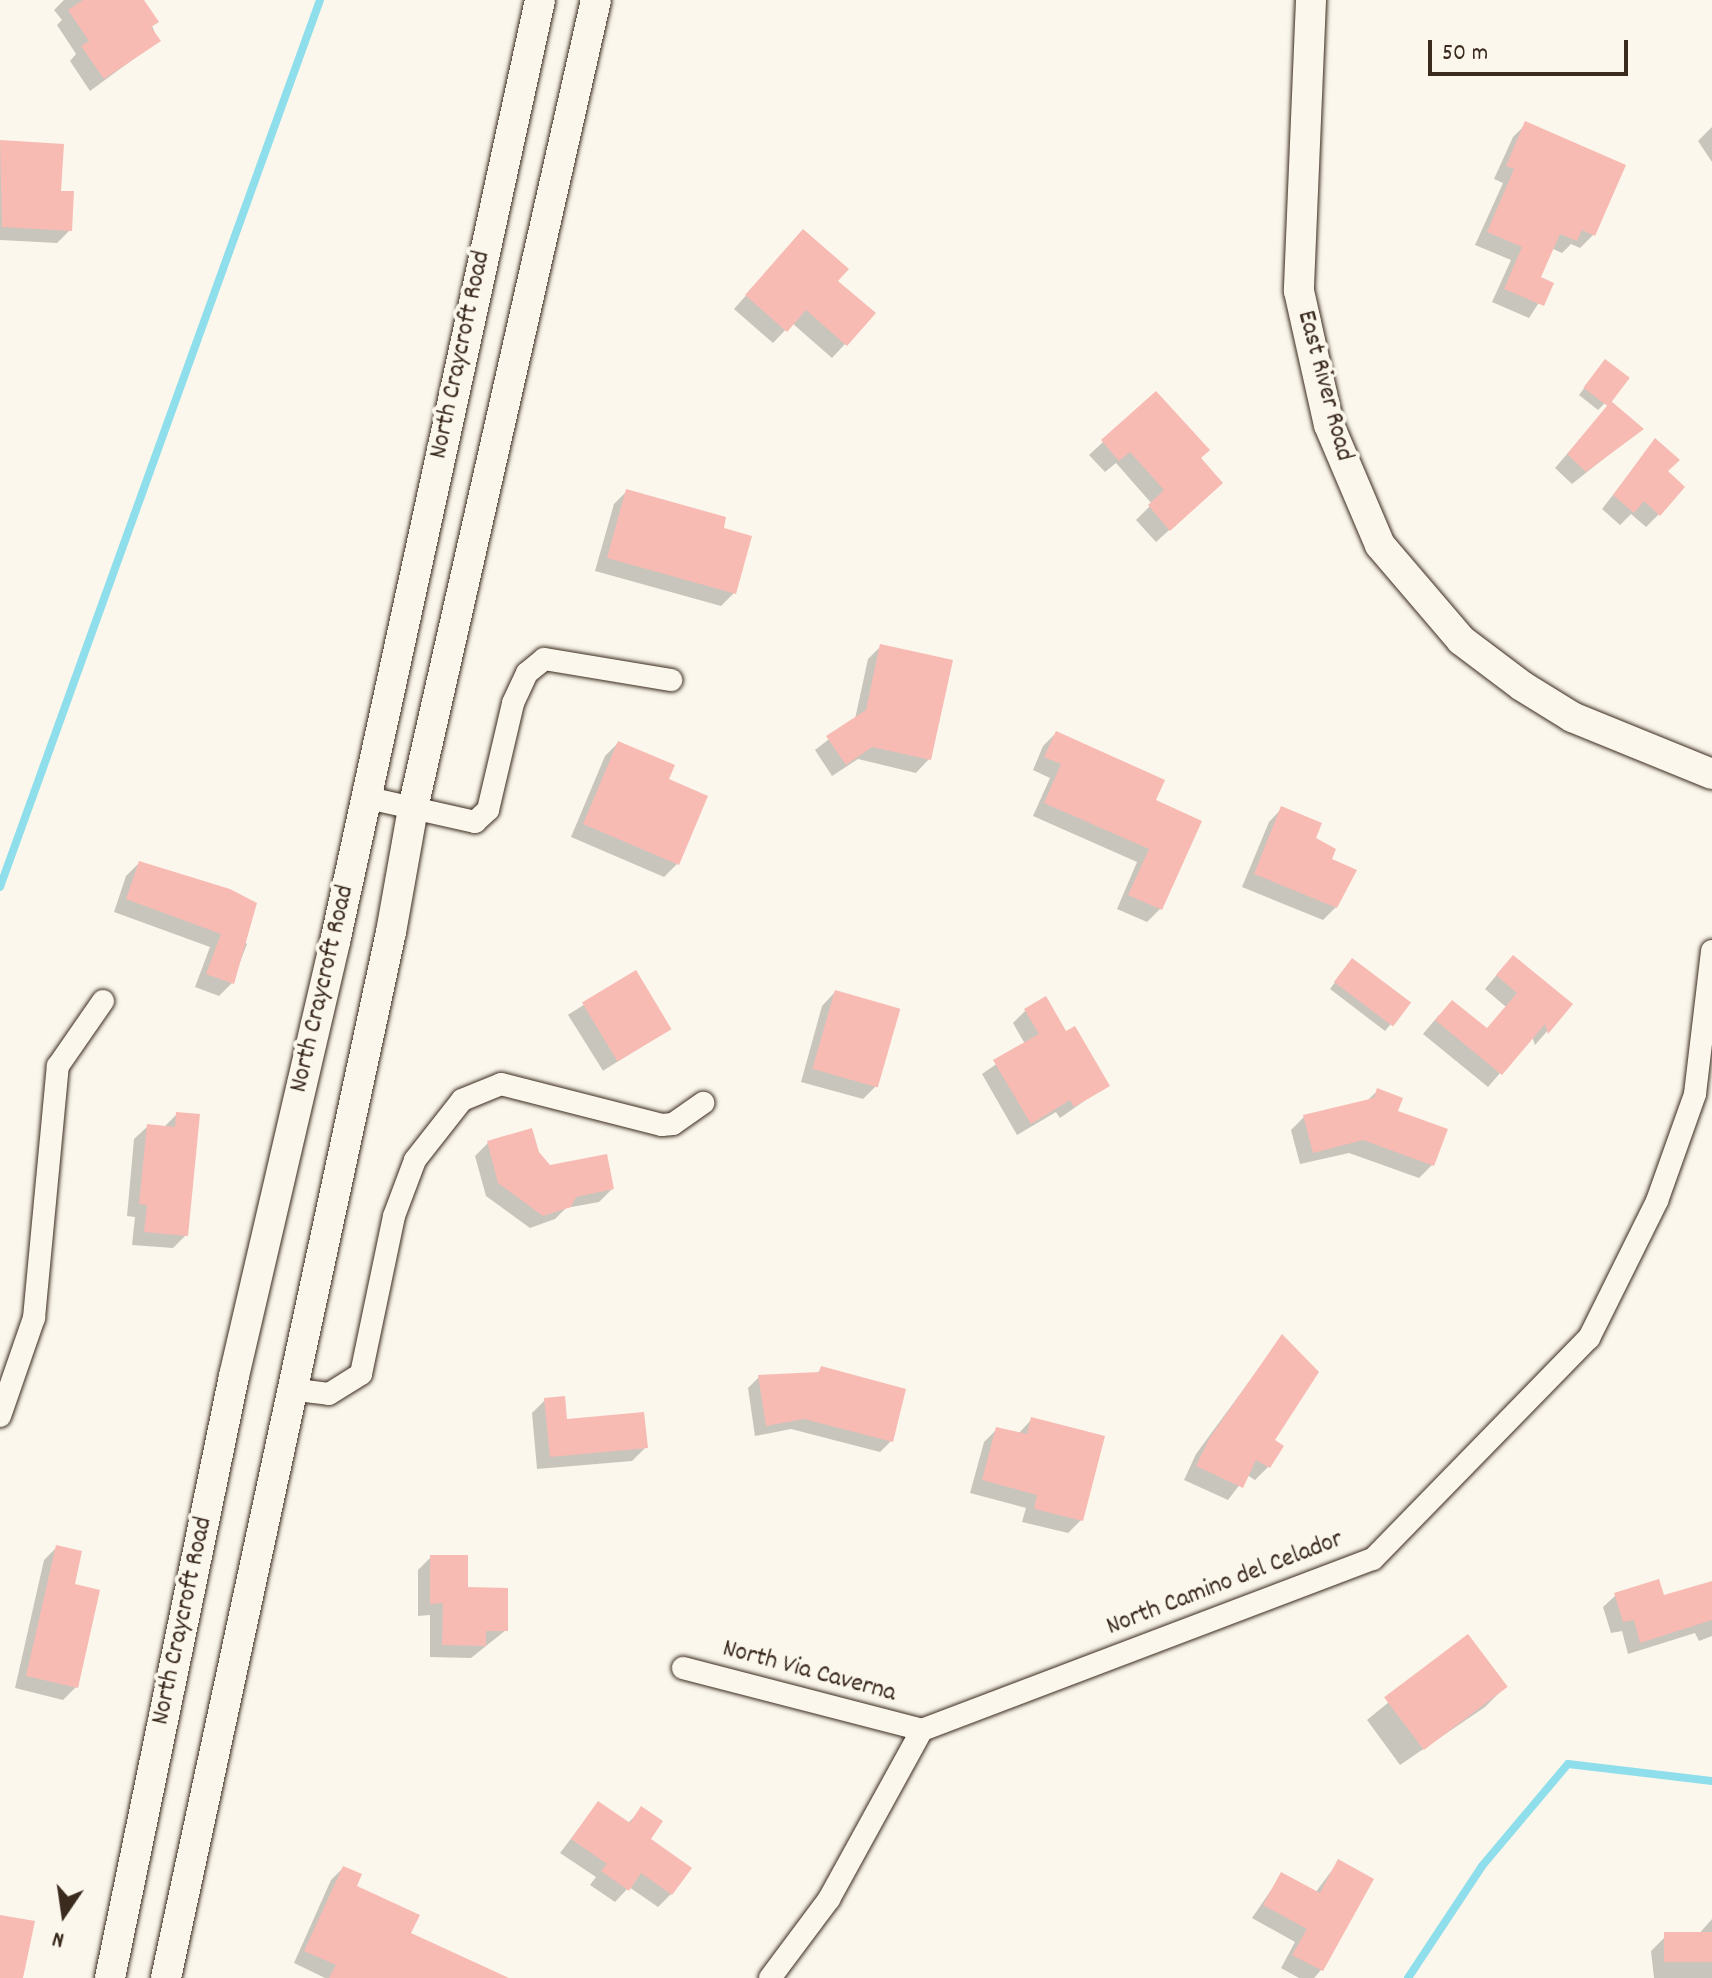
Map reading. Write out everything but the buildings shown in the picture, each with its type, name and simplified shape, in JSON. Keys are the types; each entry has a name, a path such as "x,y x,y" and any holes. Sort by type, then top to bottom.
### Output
{"main road":[{"name":"North Craycroft Road","path":"110,1978 234,1376 335,942 364,797 540,0"},
{"name":"North Craycroft Road","path":"166,1978 289,1389 391,932 413,808 596,0"},
{"name":"East River Road","path":"1311,0 1299,291 1329,425 1380,545 1461,640 1522,686 1572,717 1712,774"}],"street":[{"path":"364,797 475,822 488,810 513,703 527,673 544,659 671,680"},
{"name":"North Camino del Celador","path":"922,1730 1373,1559 1589,1338 1657,1201 1695,1094 1712,951"},
{"path":"0,1416 34,1318 58,1066 103,1001"},
{"path":"289,1389 329,1394 361,1374 394,1216 415,1160 462,1100 501,1084 662,1125 673,1124 703,1103"},
{"name":"North Via Caverna","path":"683,1668 922,1730"},
{"path":"770,1978 829,1899 922,1730"}],"waterway":[{"path":"0,887 320,0"},
{"path":"1408,1978 1482,1866 1568,1764 1712,1781"}]}
